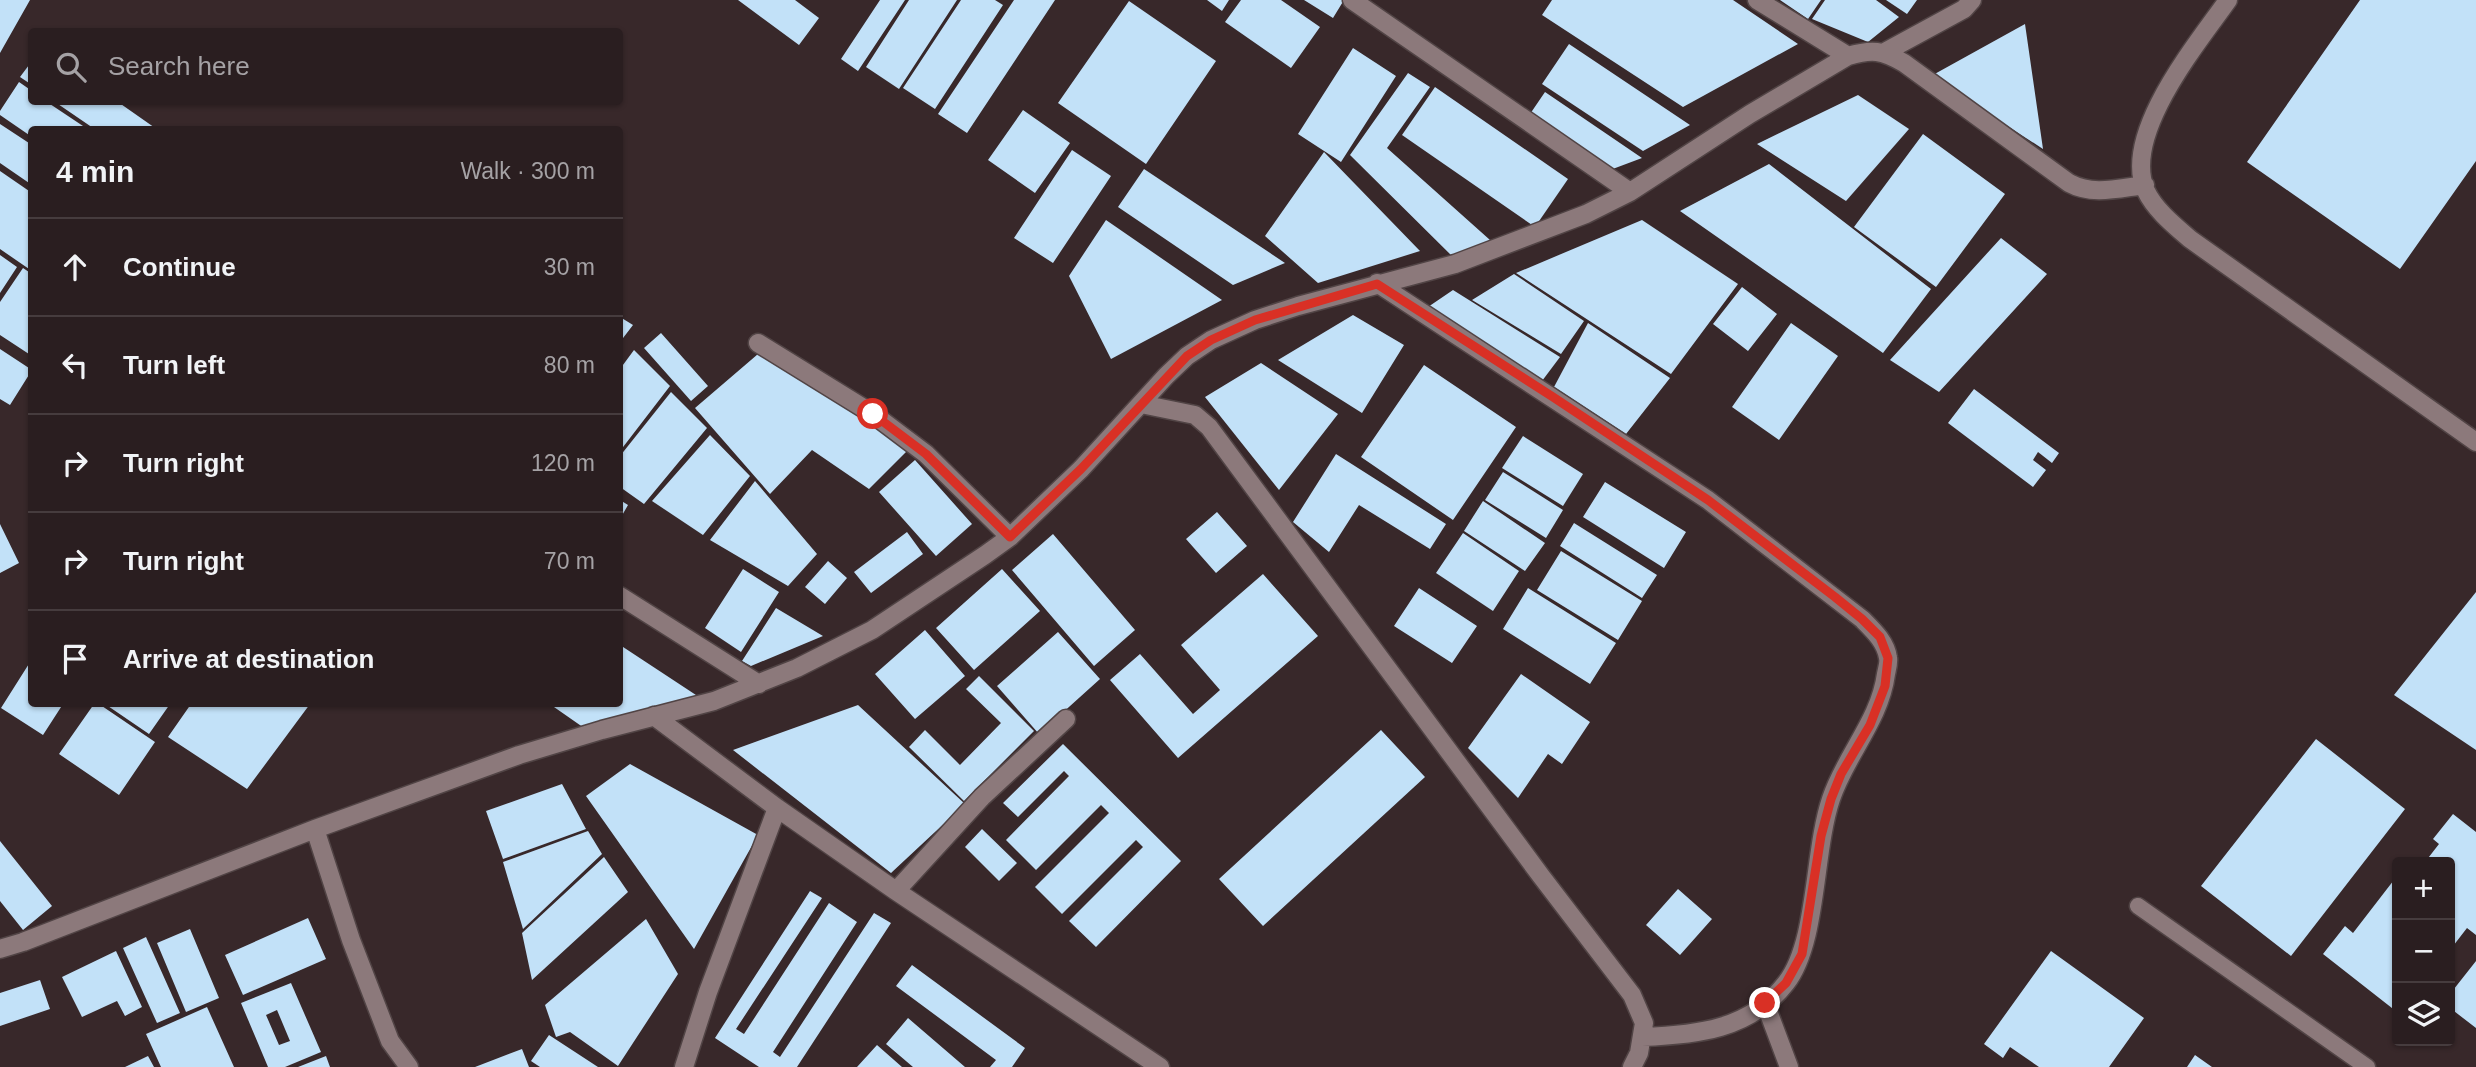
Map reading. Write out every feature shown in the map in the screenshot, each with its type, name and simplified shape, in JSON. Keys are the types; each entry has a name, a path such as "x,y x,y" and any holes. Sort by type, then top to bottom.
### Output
{"street":[{"path":"1758,0 1847,56"},
{"path":"0,949 315,829 519,755 714,701 760,684 872,630 1010,537 1081,469 1187,356 1211,340 1255,320 1454,264 1586,214 1630,192 1750,114 1847,56 1864,51 1885,52 1964,9 1972,0"},
{"path":"2228,0 2174,77 2149,121 2140,163 2146,191 2164,215 2190,239 2476,442"},
{"path":"1355,1 1630,192"},
{"path":"1885,52 2082,190 2100,191 2145,185"},
{"path":"1377,284 1708,500 1844,604 1880,637 1888,658 1885,686 1870,725 1841,774 1831,799 1821,836 1802,954 1786,983 1765,1003 1740,1020 1718,1030 1642,1037"},
{"path":"758,343 873,414 926,454 1010,537"},
{"path":"1141,404 1195,415 1209,427 1615,972 1632,995 1644,1023 1639,1053 1632,1067"},
{"path":"623,598 760,684"},
{"path":"654,716 777,808 896,891 1160,1067"},
{"path":"896,891 982,797 1066,719"},
{"path":"684,1067 708,992 777,808"},
{"path":"315,829 351,940 390,1041 409,1067"},
{"path":"1765,1003 1789,1067"}],"lane":[{"path":"2138,906 2367,1067"}],"building":[{"path":"0,0 30,0 0,53"},
{"path":"738,0 795,0 819,18 799,45"},
{"path":"880,0 905,0 858,71 841,59"},
{"path":"909,0 957,0 899,89 866,67"},
{"path":"961,0 995,0 1003,5 935,109 903,88"},
{"path":"1014,0 1055,0 967,133 938,114"},
{"path":"1207,0 1229,0 1222,11"},
{"path":"1241,0 1281,0 1320,27 1291,68 1225,22"},
{"path":"1304,0 1344,0 1333,18"},
{"path":"1552,0 1733,0 1798,44 1683,107 1542,15"},
{"path":"1780,0 1821,0 1808,19"},
{"path":"1825,0 1876,0 1899,17 1868,42 1812,19"},
{"path":"1886,0 1917,0 1907,14"},
{"path":"2360,0 2476,0 2476,161 2400,269 2247,162"},
{"path":"1129,1 1216,61 1146,164 1058,103"},
{"path":"2025,24 2043,149 1931,76"},
{"path":"1569,44 1690,125 1643,151 1542,84"},
{"path":"1353,48 1396,76 1341,162 1298,134"},
{"path":"28,66 28,82 20,77"},
{"path":"1408,73 1430,87 1387,148 1490,240 1454,258 1350,155"},
{"path":"19,82 28,88 28,105 52,105 83,126 28,126 28,134 0,115"},
{"path":"1435,87 1568,179 1535,227 1402,135"},
{"path":"1545,92 1642,158 1610,170 1530,114"},
{"path":"1858,95 1909,129 1846,201 1757,144"},
{"path":"59,105 122,105 152,126 90,126"},
{"path":"1023,110 1070,143 1035,193 988,160"},
{"path":"0,124 28,142 28,182 0,163"},
{"path":"1923,134 2005,194 1936,287 1854,227"},
{"path":"1072,150 1111,176 1053,263 1014,238"},
{"path":"1324,152 1420,251 1318,283 1265,236"},
{"path":"1769,164 1931,289 1883,353 1680,211"},
{"path":"1144,169 1285,263 1233,285 1118,207"},
{"path":"0,171 28,190 28,268 0,249"},
{"path":"1106,220 1222,300 1111,359 1069,276"},
{"path":"1642,220 1738,284 1671,374 1516,273"},
{"path":"2001,238 2047,274 1939,392 1890,360"},
{"path":"0,255 17,267 0,293"},
{"path":"23,268 28,271 28,353 0,335 0,302"},
{"path":"1514,274 1584,321 1561,354 1472,300"},
{"path":"1742,287 1777,314 1748,351 1713,324"},
{"path":"1453,290 1560,357 1542,381 1428,307"},
{"path":"1353,315 1404,345 1362,413 1278,360"},
{"path":"623,319 633,325 623,338"},
{"path":"1588,323 1670,378 1626,434 1554,387"},
{"path":"1791,323 1838,356 1779,440 1732,407"},
{"path":"661,333 708,386 691,401 644,348"},
{"path":"0,349 28,367 28,376 10,405 0,399"},
{"path":"634,350 670,386 623,447 623,365"},
{"path":"758,354 910,448 869,489 812,450 770,494 695,408"},
{"path":"1261,363 1338,414 1279,490 1205,397"},
{"path":"1424,365 1516,427 1453,520 1361,457"},
{"path":"1974,389 2059,453 2052,463 2038,452 2033,460 2046,470 2033,487 1948,423"},
{"path":"671,392 707,428 644,504 623,489 623,452"},
{"path":"710,435 750,476 703,535 652,501"},
{"path":"1523,436 1583,474 1563,506 1502,468"},
{"path":"1336,454 1446,524 1430,549 1359,505 1329,552 1293,522"},
{"path":"915,460 972,524 936,556 879,492"},
{"path":"1503,472 1563,510 1546,538 1485,500"},
{"path":"755,481 817,554 788,586 710,540"},
{"path":"1605,482 1686,532 1664,568 1583,517"},
{"path":"1483,501 1545,543 1525,571 1464,531"},
{"path":"1217,512 1247,546 1216,573 1186,539"},
{"path":"1574,523 1657,575 1642,598 1560,546"},
{"path":"0,524 19,563 0,573"},
{"path":"907,532 923,554 871,593 854,572"},
{"path":"1463,533 1519,571 1493,611 1436,573"},
{"path":"1053,534 1135,630 1094,666 1012,570"},
{"path":"1561,551 1642,601 1618,640 1537,590"},
{"path":"828,561 847,578 825,604 805,587"},
{"path":"743,569 779,592 741,652 705,628"},
{"path":"1002,569 1040,611 974,670 936,628"},
{"path":"1263,574 1318,636 1178,758 1110,680 1140,654 1193,714 1220,690 1181,645"},
{"path":"1419,588 1477,626 1452,663 1394,626"},
{"path":"1528,588 1616,643 1590,684 1503,629"},
{"path":"2476,592 2476,750 2394,695"},
{"path":"776,608 823,636 751,666 742,661"},
{"path":"925,630 965,676 915,719 875,674"},
{"path":"1058,632 1100,679 1039,734 997,686"},
{"path":"623,647 699,697 587,730 554,707 623,707"},
{"path":"28,665 28,707 61,707 43,735 1,708"},
{"path":"1521,674 1590,722 1562,764 1548,754 1518,798 1468,748"},
{"path":"979,676 1034,731 964,801 909,747 925,730 960,765 1001,723 966,689"},
{"path":"858,705 965,804 891,873 733,750"},
{"path":"92,707 103,707 155,742 119,795 59,754"},
{"path":"109,707 168,707 149,734"},
{"path":"189,707 308,707 247,789 168,737"},
{"path":"1381,730 1425,777 1263,926 1219,879"},
{"path":"2316,739 2405,809 2291,956 2201,886"},
{"path":"1063,744 1181,861 1096,947 1069,921 1143,847 1136,840 1062,914 1035,887 1109,813 1101,805 1036,870 1006,840 1069,776 1064,771 1018,817 1003,803"},
{"path":"630,764 758,835 694,949 586,796"},
{"path":"562,784 586,829 503,859 486,811"},
{"path":"2453,814 2476,832 2476,935 2467,928 2455,944 2455,857 2429,857 2439,844 2433,839"},
{"path":"982,829 1017,863 999,881 965,847"},
{"path":"588,831 602,854 523,929 503,862"},
{"path":"0,841 52,906 23,930 0,901"},
{"path":"604,857 628,892 532,980 522,933"},
{"path":"2392,882 2392,1008 2323,954 2345,926 2353,933"},
{"path":"1678,889 1712,919 1680,955 1646,925"},
{"path":"810,891 822,898 736,1029 744,1034 829,903 857,922 773,1052 780,1057 874,913 891,923 797,1067 759,1067 715,1038"},
{"path":"308,918 326,959 243,995 225,955"},
{"path":"646,919 678,974 618,1066 570,1032 556,1037 545,1005"},
{"path":"190,929 219,998 186,1012 157,943"},
{"path":"146,937 180,1013 157,1023 123,948"},
{"path":"116,951 142,1007 125,1016 117,1001 82,1017 62,977"},
{"path":"2051,951 2144,1018 2109,1067 2039,1067 2010,1047 2003,1058 1984,1044"},
{"path":"2476,961 2476,1028 2455,1012 2455,988"},
{"path":"912,965 1025,1048 1012,1067 990,1067 996,1060 896,986"},
{"path":"40,980 50,1009 0,1026 0,993"},
{"path":"291,983 321,1052 285,1067 268,1067 241,1003","holes":["277,1010 290,1041 279,1045 266,1015"]},
{"path":"207,1007 234,1067 161,1067 146,1034"},
{"path":"908,1018 965,1067 913,1067 886,1044"},
{"path":"549,1035 598,1067 540,1067 531,1061"},
{"path":"877,1045 902,1067 857,1067"},
{"path":"522,1049 529,1067 475,1067"},
{"path":"2195,1055 2212,1067 2187,1067"},
{"path":"148,1056 154,1067 125,1067"},
{"path":"326,1056 330,1067 298,1067"}],"route":[{"path":"873,414 926,454 1010,537 1081,469 1187,356 1211,340 1255,320 1377,284 1553,397 1708,500 1835,597 1880,637 1888,658 1885,686 1870,725 1841,774 1831,799 1821,836 1802,954 1786,983 1765,1003"}]}
